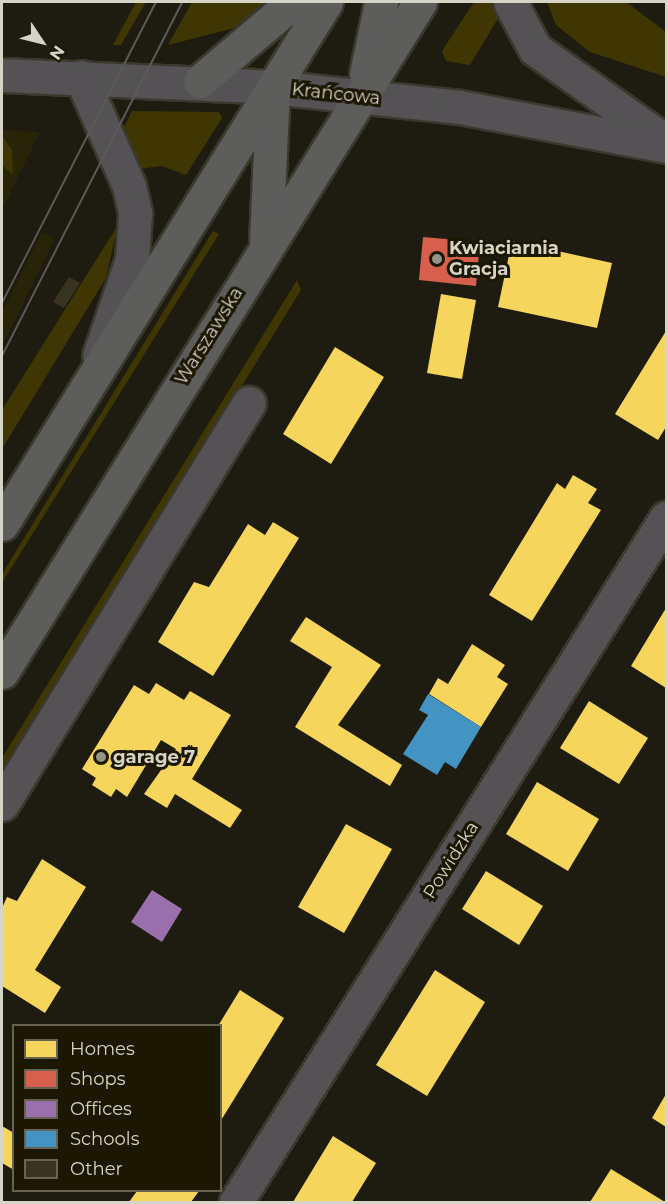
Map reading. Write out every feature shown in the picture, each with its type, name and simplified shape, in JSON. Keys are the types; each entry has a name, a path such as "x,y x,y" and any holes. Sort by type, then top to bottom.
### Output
{"main road":[{"path":"200,81 293,2"},
{"path":"2,524 326,2"},
{"path":"361,96 381,2"},
{"name":"Warszawska","path":"2,672 266,243 420,2"},
{"path":"266,243 273,87"}],"street":[{"path":"510,2 535,49 666,141"},
{"name":"Krańcowa","path":"2,75 200,81 361,96 512,115 666,146"},
{"path":"81,77 129,186 135,213 132,259 92,376"},
{"path":"2,804 249,403"},
{"name":"Powidzka","path":"236,1203 666,518"}],"shaded area":[{"path":"136,2 146,2 121,45 113,45"},
{"path":"192,2 268,2 234,28 168,45"},
{"path":"474,2 494,2 499,17 470,65 446,61 442,51"},
{"path":"547,2 626,2 666,32 666,77 590,52 556,25"},
{"path":"132,111 219,112 222,118 186,175 162,166 138,169 118,139"},
{"path":"2,130 40,132 2,210"},
{"path":"2,136 12,150 13,175 2,165"},
{"path":"118,225 106,278 2,449 2,410"},
{"path":"213,231 219,234 2,583 2,574"},
{"path":"42,232 55,239 2,346 2,313"},
{"path":"297,280 301,290 2,775 2,758"}],"building: Homes":[{"path":"512,241 612,263 597,328 498,307"},
{"path":"441,294 476,300 462,379 427,373"},
{"path":"666,331 666,427 658,440 615,414"},
{"path":"335,347 384,377 331,464 283,434"},
{"path":"573,475 597,489 588,503 601,510 532,621 489,595 557,483 565,489"},
{"path":"273,522 299,538 213,676 158,642 194,582 209,587 248,524 265,535"},
{"path":"666,608 666,688 631,666"},
{"path":"306,617 381,665 338,725 402,765 390,786 295,727 332,667 290,641"},
{"path":"472,644 505,665 497,677 508,684 481,727 429,694 438,678 448,684"},
{"path":"156,683 184,700 190,691 231,715 192,779 242,810 230,828 175,794 167,808 144,794 176,749 161,740 127,797 116,789 111,797 92,785 96,778 82,769 134,685 149,694"},
{"path":"589,701 648,738 619,784 560,748"},
{"path":"537,782 599,819 568,871 506,834"},
{"path":"346,824 392,849 344,933 298,907"},
{"path":"42,859 86,887 35,970 61,987 45,1013 2,986 2,908 7,897 17,901"},
{"path":"486,871 543,906 519,945 462,909"},
{"path":"435,970 485,1002 427,1096 376,1065"},
{"path":"240,990 284,1018 222,1119 222,1024 219,1024"},
{"path":"666,1094 666,1127 652,1118"},
{"path":"2,1126 12,1132 12,1169 2,1163"},
{"path":"333,1136 376,1163 352,1202 293,1202"},
{"path":"611,1169 665,1202 590,1202"},
{"path":"136,1192 198,1192 191,1202 129,1202"}],"building: Shops":[{"path":"423,237 480,242 476,286 419,280"}],"building: Offices":[{"path":"152,890 182,909 162,942 131,922"}],"building: Schools":[{"path":"428,694 481,727 456,769 445,762 437,775 403,754 428,715 419,710"}],"building: Other":[{"path":"69,277 80,283 64,308 53,302"}],"tram line":[{"path":"2,303 156,2"},
{"path":"2,356 182,2"}],"place":[{"name":"Kwiaciarnia Gracja","path":"437,259"},
{"name":"garage 7","path":"101,757"}]}
